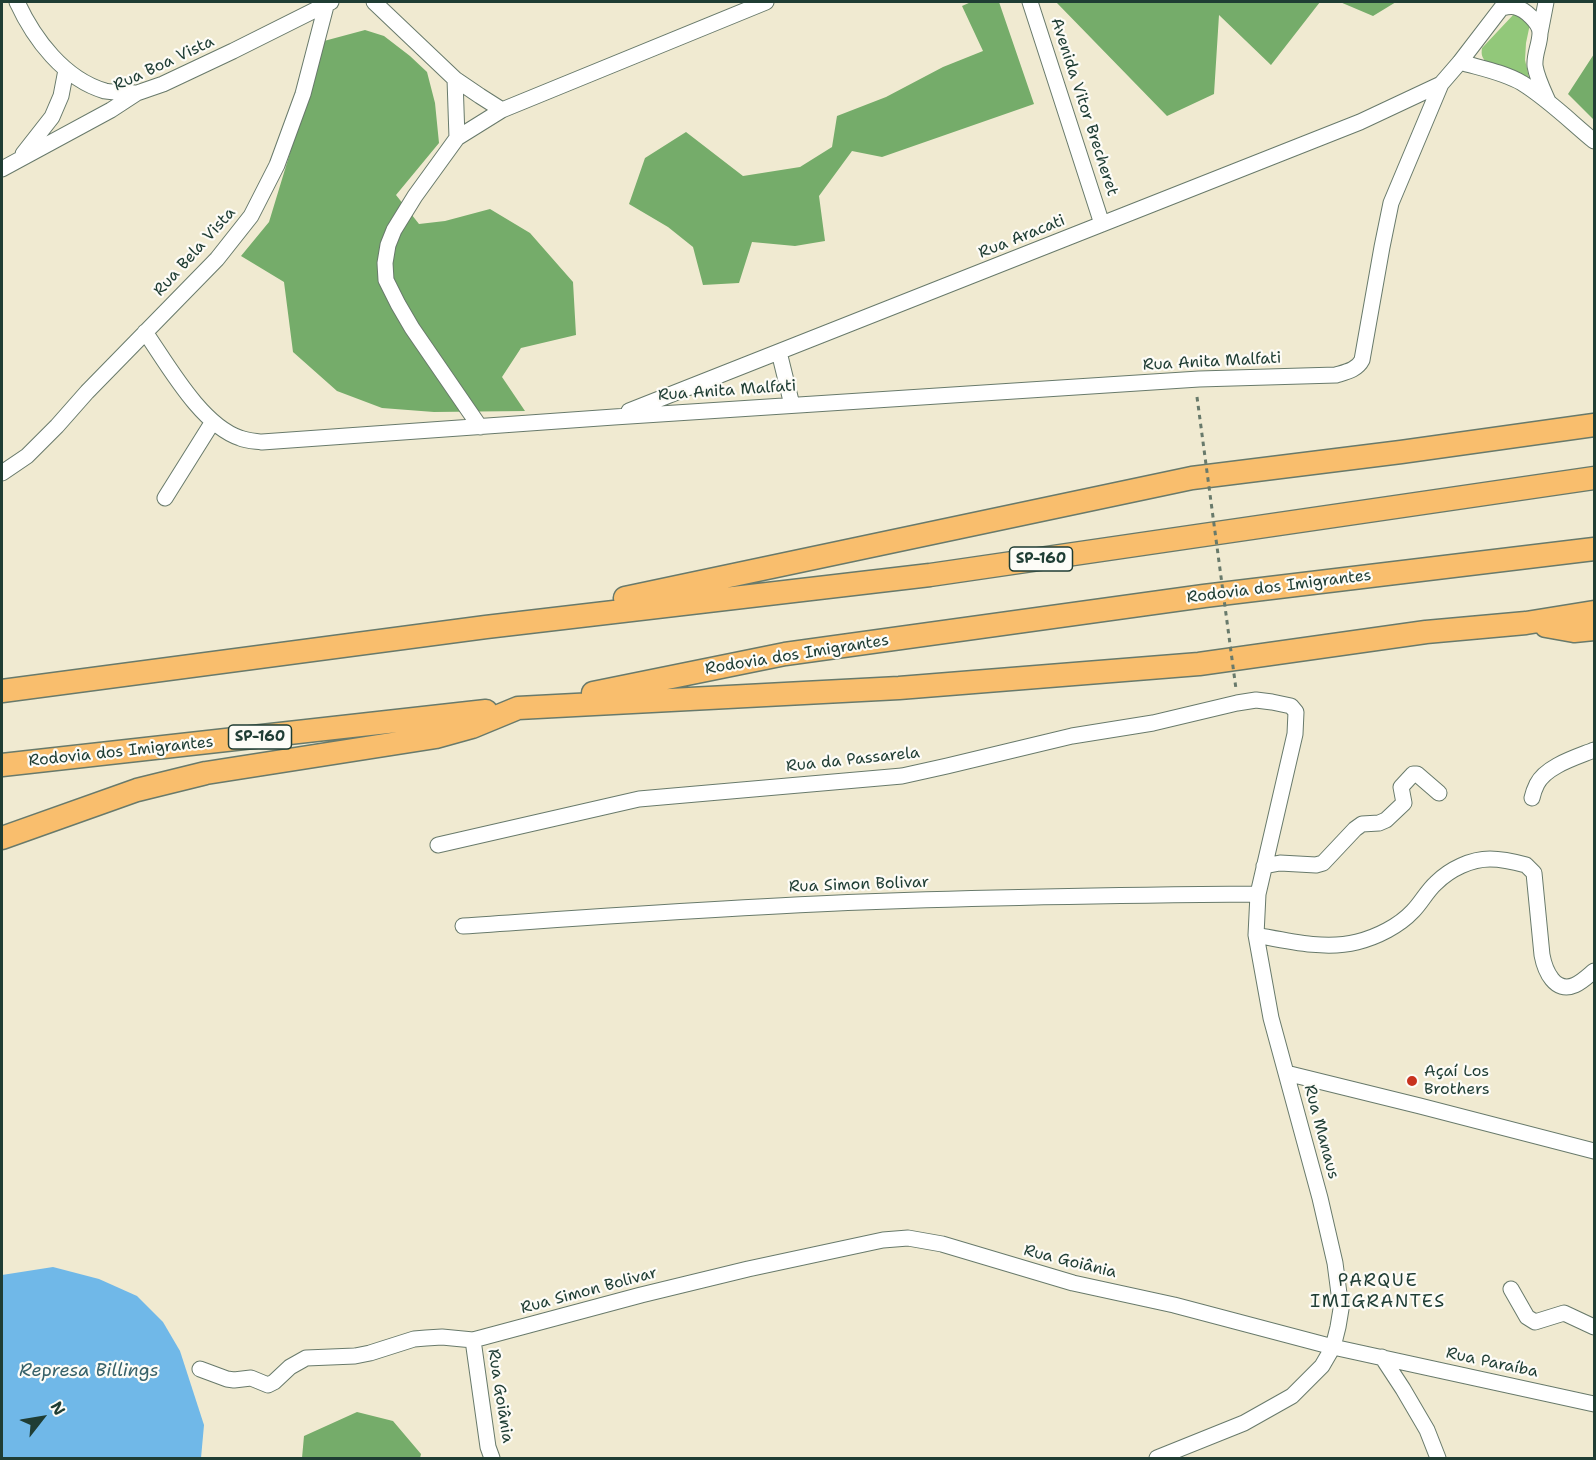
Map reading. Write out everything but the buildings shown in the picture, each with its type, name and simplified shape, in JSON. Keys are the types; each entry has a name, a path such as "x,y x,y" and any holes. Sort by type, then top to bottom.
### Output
{"highway":[{"path":"486,627 1192,478 1594,425"},
{"name":"SP-160","path":"2,691 486,627 930,575 1594,478"},
{"name":"Rodovia dos Imigrantes","path":"2,765 518,708 796,652 1204,596 1594,549"},
{"path":"2,838 137,790 206,773 436,737 472,727 518,708 899,688 1199,664 1426,632 1526,623 1594,612"},
{"path":"1526,623 1574,631 1594,630"}],"street":[{"path":"17,2 24,18 38,39 66,70 88,84 107,91 138,93"},
{"name":"Rua Boa Vista","path":"2,169 138,93 163,84 233,51 328,2"},
{"name":"Rua Bela Vista","path":"2,473 27,456 57,426 87,392 217,259 251,216 277,165 303,94 328,2"},
{"path":"374,2 455,79 502,110"},
{"path":"480,427 412,328 386,280 385,263 388,245 394,230 415,196 457,138 502,110 766,2"},
{"name":"Avenida Vitor Brecheret","path":"1030,2 1102,224"},
{"path":"1546,2 1535,66 1548,101"},
{"path":"1441,84 1504,5 1513,6 1527,13 1538,26 1540,33"},
{"path":"1460,62 1521,83 1548,101 1594,141"},
{"name":"Rua Boa Vista","path":"18,159 52,117 61,96 66,70"},
{"path":"455,79 457,138"},
{"name":"Rua Aracati","path":"614,417 1360,122 1441,84"},
{"name":"Rua Anita Malfati","path":"145,332 178,380 212,423 240,439 262,442 1199,379 1336,375 1347,372 1359,365 1362,360 1391,203 1441,84"},
{"path":"780,352 792,405"},
{"path":"165,498 212,423"},
{"name":"Rua da Passarela","path":"438,845 639,799 902,776 1072,736 1153,723 1256,700 1286,704 1294,709 1296,718"},
{"name":"Rua Manaus","path":"1157,1458 1244,1423 1292,1396 1322,1366 1333,1347 1341,1309 1320,1198 1271,1018 1256,935 1258,894 1295,734 1296,718"},
{"path":"1532,798 1537,783 1543,776 1561,764 1594,750"},
{"path":"1264,866 1280,863 1316,865 1323,863 1362,824 1379,823 1397,810 1404,803 1401,787 1413,774 1417,774 1439,793"},
{"path":"1256,935 1330,945 1359,942 1398,924 1412,913 1435,883 1454,869 1473,862 1492,859 1526,865 1534,873 1542,955 1544,966 1551,980 1566,987 1573,986 1594,971"},
{"name":"Rua Simon Bolivar","path":"464,926 860,902 1016,897 1258,894"},
{"path":"1286,1073 1594,1151"},
{"name":"Rua Goiânia","path":"748,1269 859,1244 908,1238 942,1244 1073,1283 1174,1305 1333,1347 1382,1357"},
{"name":"Rua Simon Bolivar","path":"473,1340 748,1269"},
{"path":"1511,1289 1527,1317 1535,1322 1564,1313 1594,1327"},
{"path":"200,1369 234,1380 251,1378 268,1384 306,1358 355,1356 414,1339 442,1337 473,1340"},
{"name":"Rua Goiânia","path":"473,1340 488,1447 492,1458"},
{"path":"1382,1357 1427,1430 1438,1458"},
{"name":"Rua Paraíba","path":"1382,1357 1594,1404"}],"path":[{"path":"1197,397 1236,689"}],"green space":[{"path":"971,2 999,2 1034,104 882,157 852,151 819,196 825,241 795,246 752,242 739,283 703,285 693,247 668,227 629,204 645,158 686,132 743,176 800,167 832,147 837,116 886,97 943,67 983,51 962,6"},
{"path":"1056,2 1320,2 1271,65 1219,15 1214,94 1167,116"},
{"path":"1340,2 1396,2 1373,16"},
{"path":"1519,13 1530,24 1525,60 1531,86 1486,62 1482,54 1482,48 1514,14"},
{"path":"365,30 384,36 427,72 435,103 439,143 396,195 419,224 445,221 490,209 530,233 573,282 576,335 521,348 502,377 525,411 434,412 382,408 337,391 293,352 284,282 241,256 269,222 324,41"},
{"path":"1594,54 1594,120 1568,94"},
{"path":"357,1412 393,1421 421,1454 420,1458 302,1458 304,1436"}],"water":[{"name":"Represa Billings","path":"53,1267 99,1279 137,1296 163,1322 180,1351 204,1425 201,1458 2,1458 2,1275"}],"place":[{"name":"Açaí Los Brothers","path":"1412,1081"}],"district":[{"name":"PARQUE IMIGRANTES","path":"1378,1291"}]}
